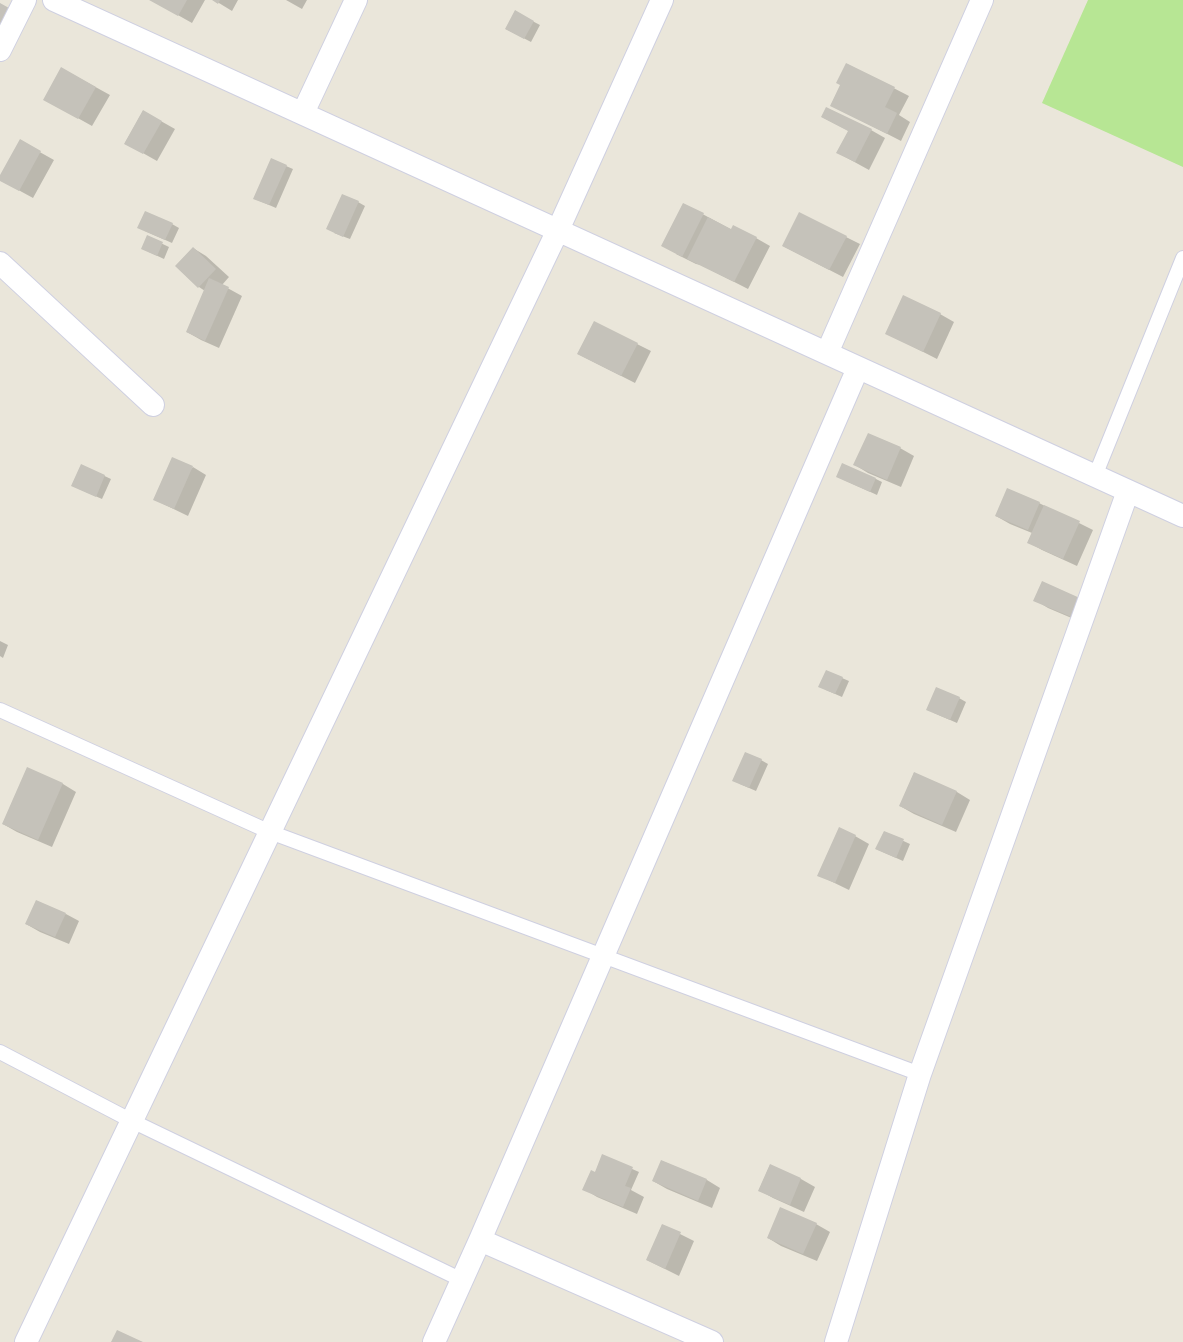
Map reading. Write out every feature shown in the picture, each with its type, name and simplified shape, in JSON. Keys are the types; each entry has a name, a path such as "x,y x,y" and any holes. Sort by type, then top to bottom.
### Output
{"street":[{"path":"0,50 25,0"},
{"path":"54,0 1183,516"},
{"path":"302,113 356,0"},
{"path":"26,1342 558,230 662,0"},
{"path":"827,353 982,0"},
{"path":"0,263 153,405"},
{"path":"434,1342 480,1240 858,368"},
{"path":"836,1342 920,1074 1128,491"},
{"path":"480,1240 712,1342"}],"lane":[{"path":"1095,476 1183,258"},
{"path":"0,710 270,832 920,1074"},
{"path":"0,1052 132,1121 462,1280"}],"green space":[{"path":"1088,0 1183,0 1183,167 1042,103"}],"building":[{"path":"149,0 187,0 178,16"},
{"path":"212,0 220,0 218,4"},
{"path":"0,3 9,8 0,25"},
{"path":"515,10 534,21 524,39 505,29"},
{"path":"846,63 895,87 885,107 897,113 887,134 830,106 840,85 836,83"},
{"path":"61,67 96,87 78,119 43,100"},
{"path":"826,107 872,129 855,162 836,153 848,131 821,117"},
{"path":"143,110 162,121 143,154 124,144"},
{"path":"20,139 41,151 19,191 0,181 0,175"},
{"path":"271,158 287,165 269,205 253,199"},
{"path":"342,194 359,201 343,237 326,229"},
{"path":"683,203 704,213 682,257 661,246"},
{"path":"145,211 173,223 165,240 137,228"},
{"path":"799,212 847,236 829,270 782,246"},
{"path":"708,217 731,229 733,225 757,237 734,282 687,259"},
{"path":"147,235 163,242 157,256 141,249"},
{"path":"193,247 216,269 198,288 175,266"},
{"path":"209,278 229,287 205,341 186,332"},
{"path":"903,295 941,313 923,352 885,334"},
{"path":"594,321 638,343 621,376 577,354"},
{"path":"868,433 901,447 887,480 853,465"},
{"path":"172,457 193,466 174,509 153,500"},
{"path":"842,463 876,478 870,492 836,477"},
{"path":"81,464 105,475 96,497 71,486"},
{"path":"1007,488 1040,502 1028,530 995,516"},
{"path":"1044,505 1080,521 1063,559 1027,543"},
{"path":"1042,581 1082,599 1074,618 1033,601"},
{"path":"826,670 843,677 835,694 818,687"},
{"path":"936,687 960,697 950,720 926,710"},
{"path":"745,752 762,759 749,788 732,781"},
{"path":"27,767 63,783 38,840 2,824"},
{"path":"914,772 957,791 942,825 899,806"},
{"path":"839,827 856,835 835,883 817,876"},
{"path":"884,831 904,839 896,858 875,849"},
{"path":"36,900 66,913 55,937 25,924"},
{"path":"602,1154 633,1167 625,1186 631,1188 623,1207 582,1190 591,1170 595,1172"},
{"path":"661,1160 707,1179 698,1201 652,1181"},
{"path":"770,1164 801,1178 790,1205 758,1191"},
{"path":"780,1207 817,1223 803,1254 767,1238"},
{"path":"662,1224 681,1232 665,1269 646,1260"},
{"path":"117,1330 143,1342 111,1342"}]}
